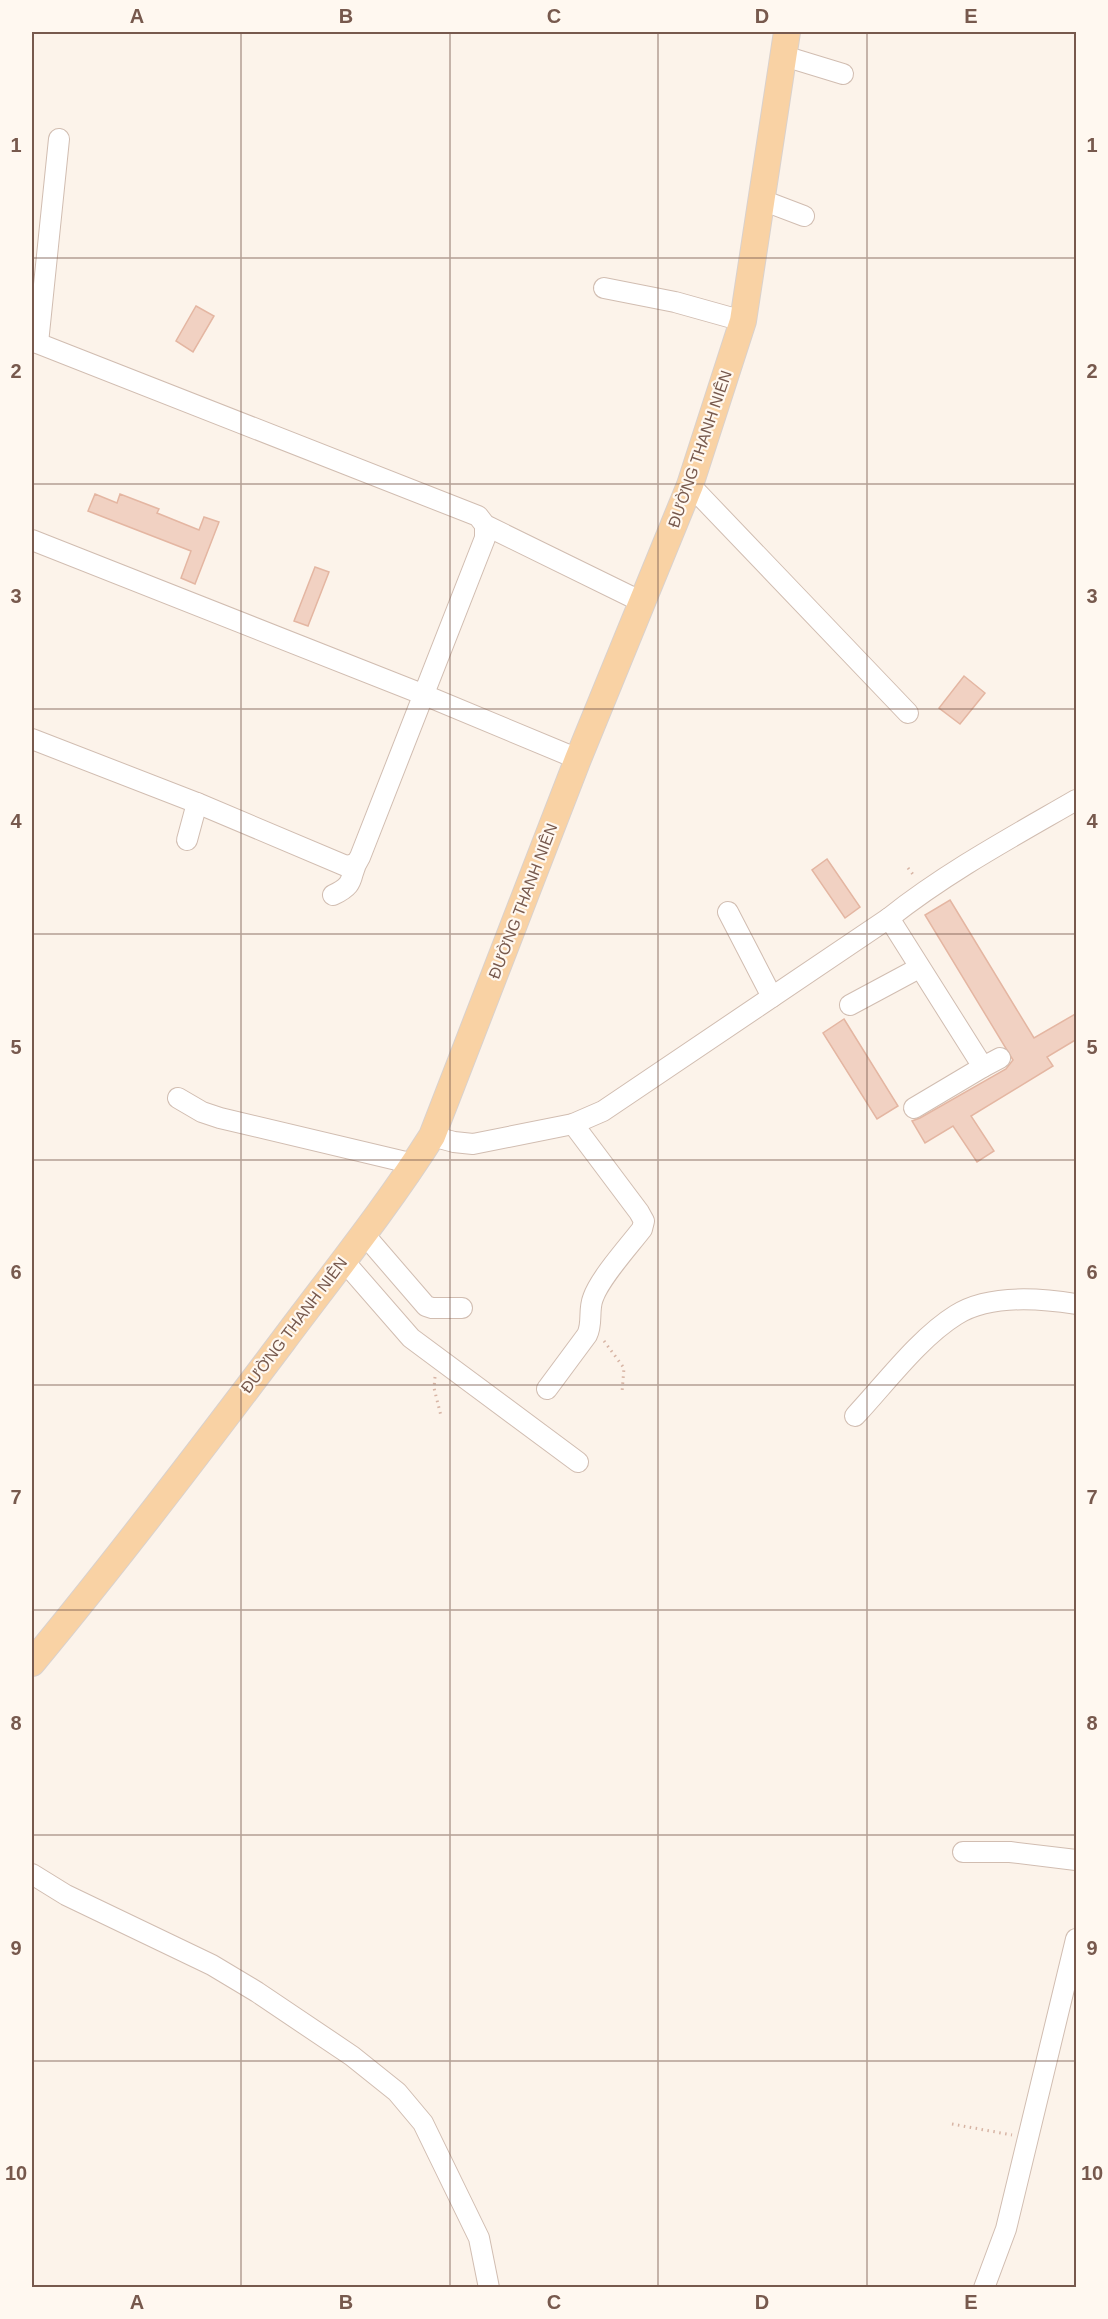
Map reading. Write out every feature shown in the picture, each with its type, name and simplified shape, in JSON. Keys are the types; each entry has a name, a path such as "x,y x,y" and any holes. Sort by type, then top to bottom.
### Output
{"main road":[{"name":"ĐƯỜNG THANH NIÊN","path":"36,1650 152,1514 363,1233 432,1136 578,759 690,485 743,321 785,44"}],"street":[{"path":"785,44 843,74"},
{"path":"59,139 35,342 478,516 485,525 642,602"},
{"path":"762,200 804,216"},
{"path":"604,288 675,302 743,321"},
{"path":"690,485 908,713"},
{"path":"333,895 346,889 352,878 355,864 360,857 484,538 485,525"},
{"path":"32,540 423,694 578,759"},
{"path":"32,739 197,803 346,866 355,864"},
{"path":"432,1136 473,1144 573,1124 603,1111 974,858 1077,800"},
{"path":"187,840 197,803"},
{"path":"728,912 772,997"},
{"path":"889,918 919,968 992,1062 914,1108"},
{"path":"850,1005 919,968"},
{"path":"178,1098 202,1112 220,1118 414,1164"},
{"path":"547,1389 592,1326 592,1299 610,1270 642,1229 644,1221 573,1124"},
{"path":"363,1233 426,1306 462,1308"},
{"path":"343,1260 411,1338 578,1462"},
{"path":"855,1416 934,1331 957,1314 989,1302 1055,1300 1077,1304"},
{"path":"963,1852 1010,1852 1077,1860"},
{"path":"32,1874 66,1895 212,1965 257,1992 352,2056 397,2092 423,2123 479,2238 489,2288"},
{"path":"984,2288 1006,2229 1077,1939"}],"path":[{"path":"592,1326 624,1368 622,1392"},
{"path":"437,1359 434,1388 441,1416"},
{"path":"952,2124 1028,2139"}],"building":[{"path":"196,306 214,316 193,352 176,341"},
{"path":"95,494 117,503 120,494 159,509 157,513 199,530 204,517 219,522 195,584 181,578 191,551 88,511"},
{"path":"315,567 329,572 308,626 294,621"},
{"path":"964,676 985,693 960,724 939,708"},
{"path":"827,859 860,907 845,918 812,870"},
{"path":"950,900 1034,1038 1077,1013 1077,1039 1047,1057 1053,1066 971,1116 994,1151 977,1162 953,1126 925,1143 912,1121 1006,1069 1013,1060 925,915"},
{"path":"844,1019 898,1106 877,1119 823,1033"}]}
